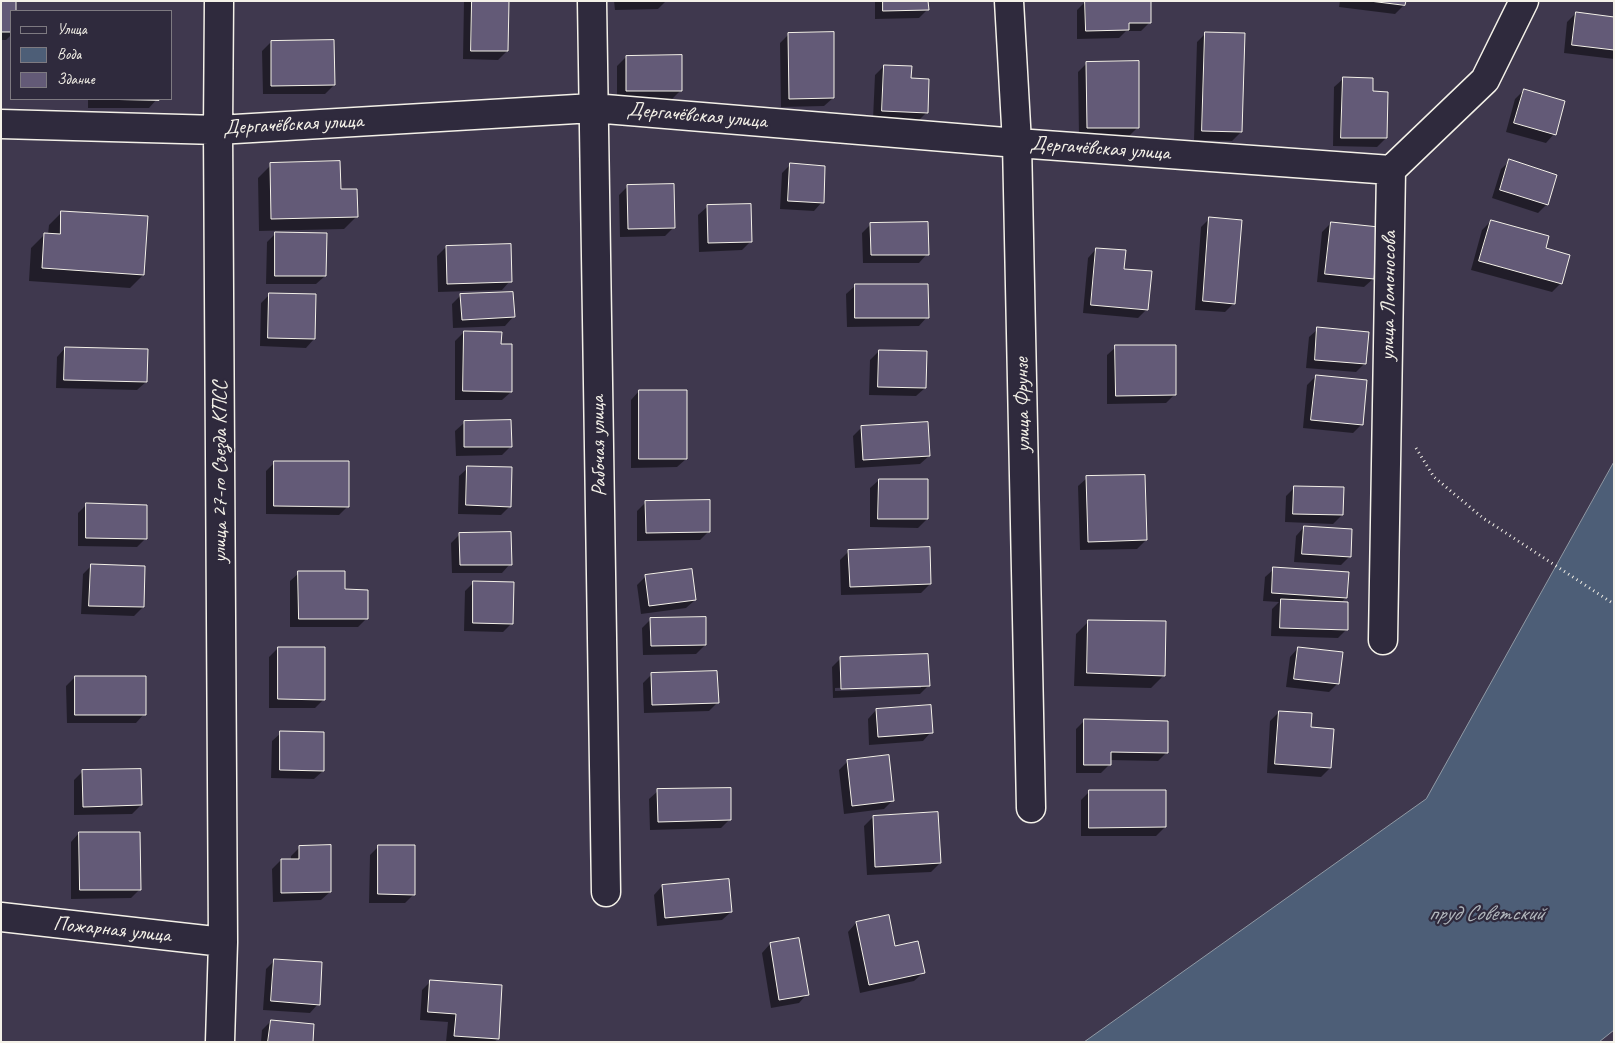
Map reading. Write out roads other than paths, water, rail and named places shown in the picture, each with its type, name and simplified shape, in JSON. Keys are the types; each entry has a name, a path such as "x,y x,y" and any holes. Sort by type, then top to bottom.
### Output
{"street":[{"name":"улица 27-го Съезда КПСС","path":"219,1 218,130 223,942 220,1042"},
{"name":"Рабочая улица","path":"592,1 606,892"},
{"name":"улица Фрунзе","path":"1009,1 1017,143 1031,808"},
{"path":"1391,170 1485,80 1524,1"},
{"name":"Дергачёвская улица","path":"1,124 218,130 593,108 1017,143 1391,170"},
{"name":"улица Ломоносова","path":"1383,640 1391,170"},
{"name":"Пожарная улица","path":"1,917 223,942"}],"water":[{"name":"пруд Советский","path":"1614,462 1614,1030 1599,1042 1084,1042 1426,799"}]}
